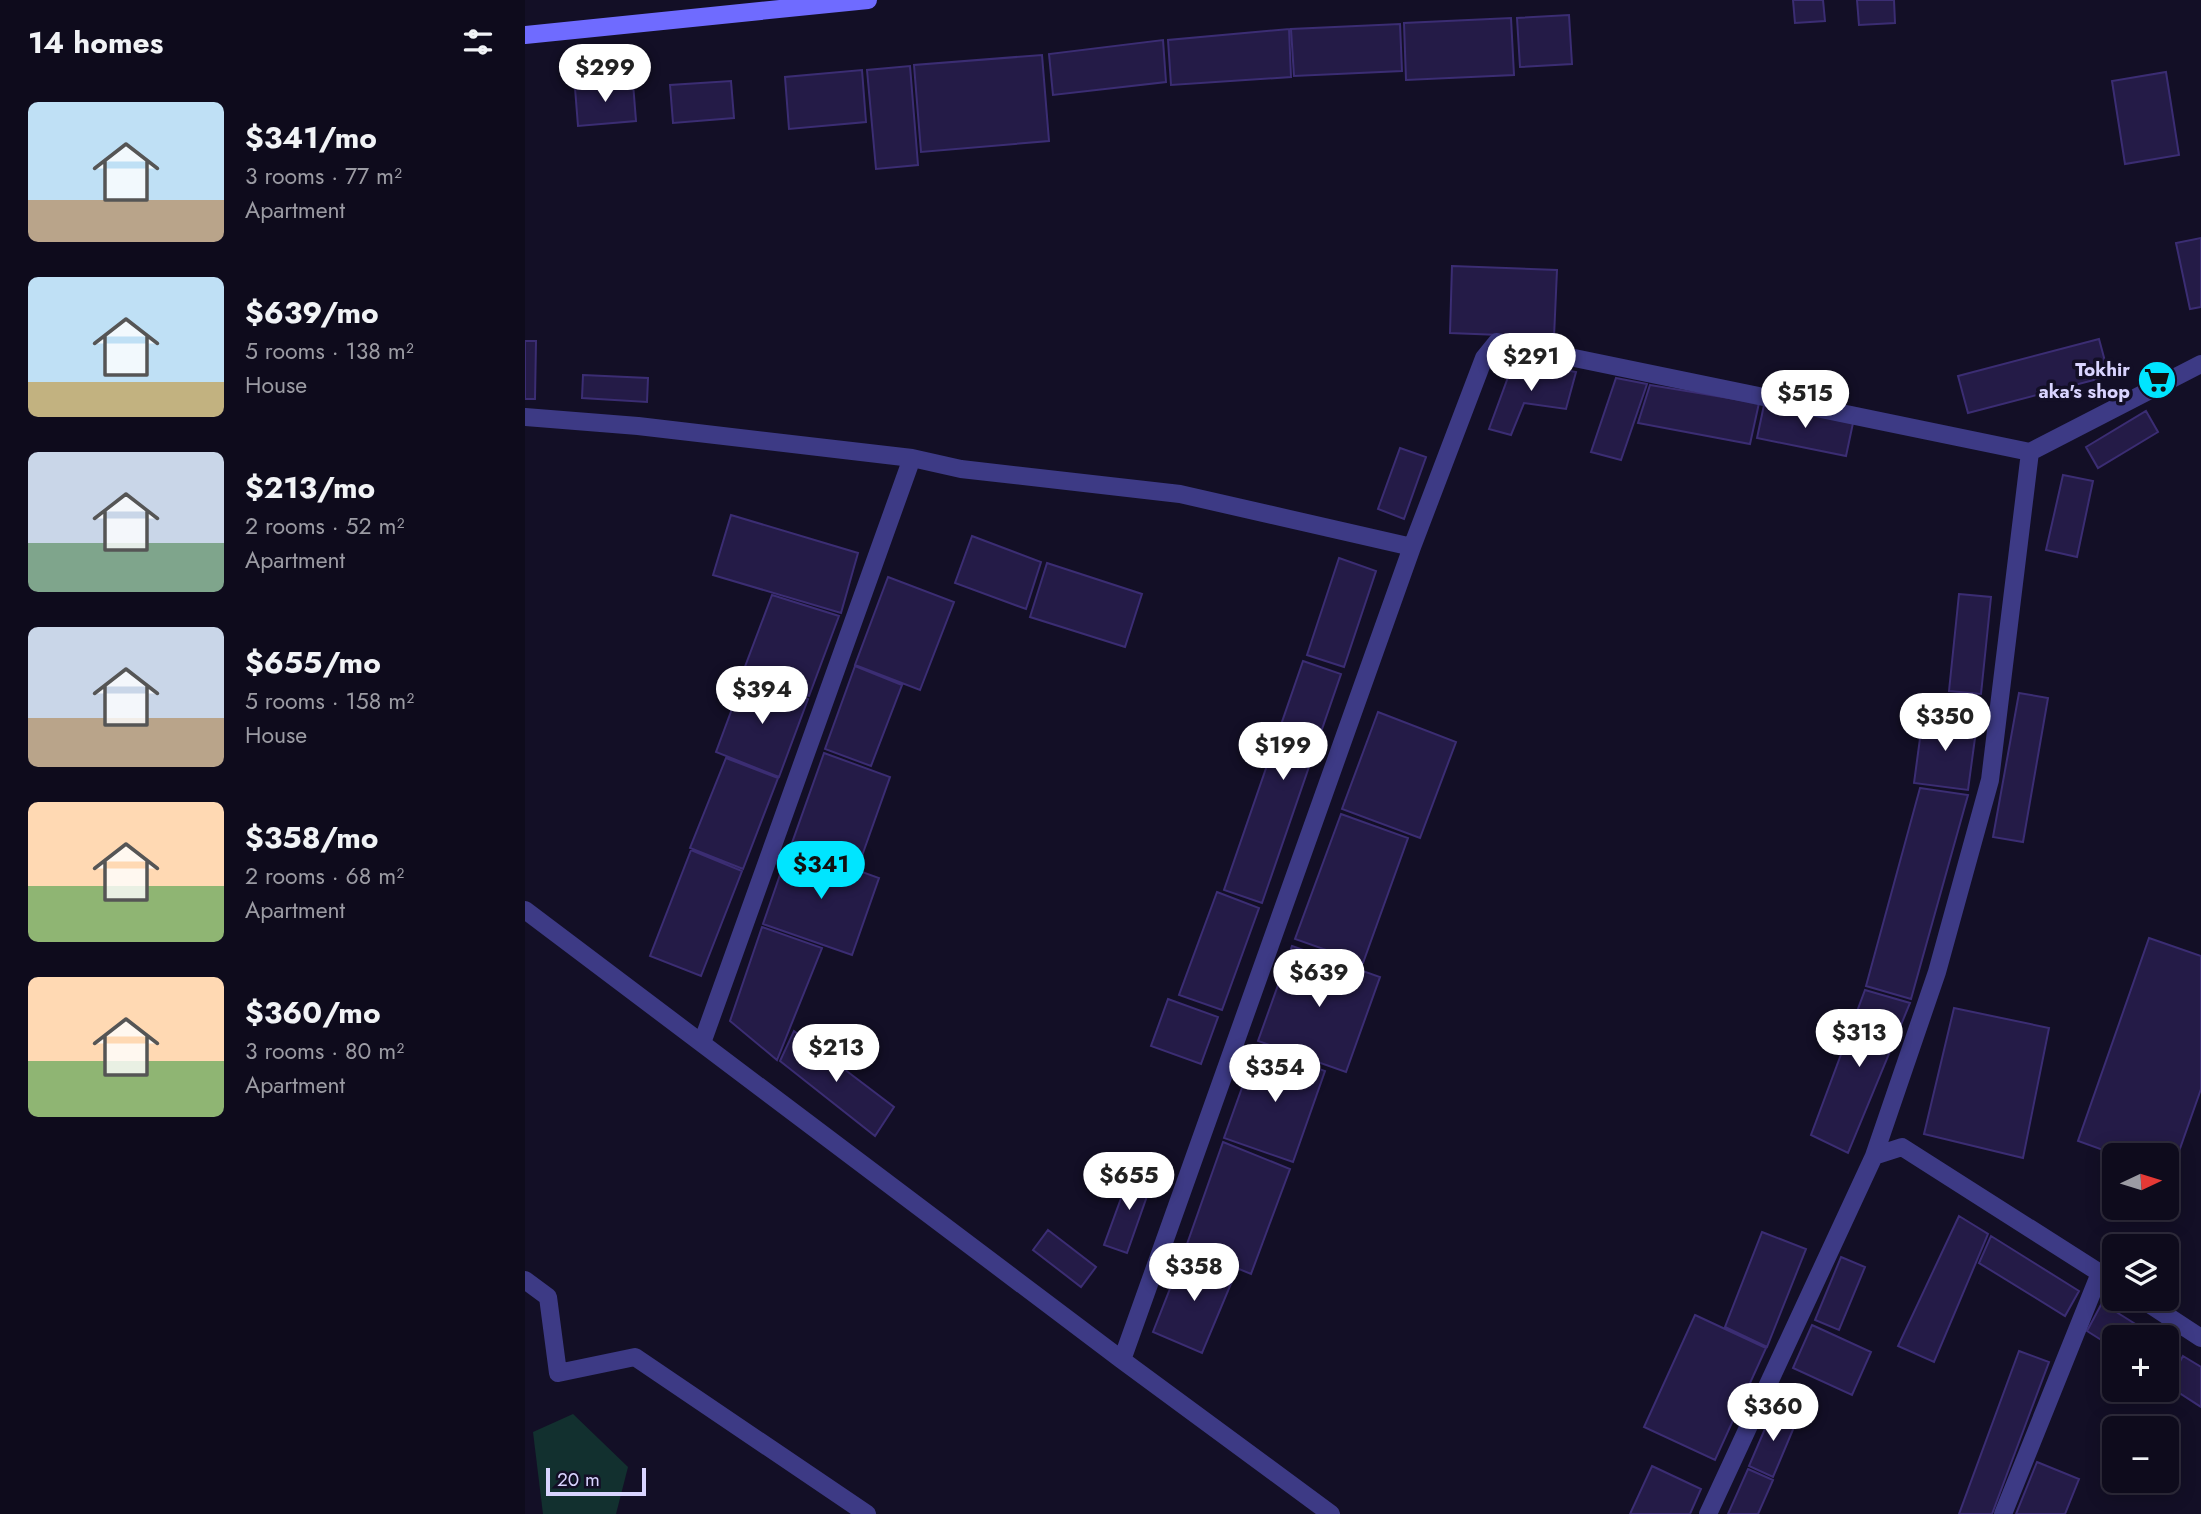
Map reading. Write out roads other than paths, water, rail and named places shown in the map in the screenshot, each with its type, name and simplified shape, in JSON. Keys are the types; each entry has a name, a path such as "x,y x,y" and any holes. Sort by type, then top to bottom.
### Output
{"main road":[{"path":"525,35 868,0"}],"street":[{"path":"1122,1360 1412,547 1484,358 1497,342 2030,452 2201,364"},
{"path":"525,417 638,426 912,458 961,469 1180,494 1412,547"},
{"path":"1708,1514 1874,1156 1937,972 1990,780 2030,452"},
{"path":"702,1043 912,458"},
{"path":"525,910 1331,1514"},
{"path":"1874,1156 1902,1147 2102,1275"},
{"path":"525,1280 548,1297 558,1373 635,1357 867,1514"},
{"path":"2003,1514 2102,1289"},
{"path":"2160,1311 2201,1338"}],"place":[{"name":"Tokhir aka's shop","path":"2157,380"}]}
